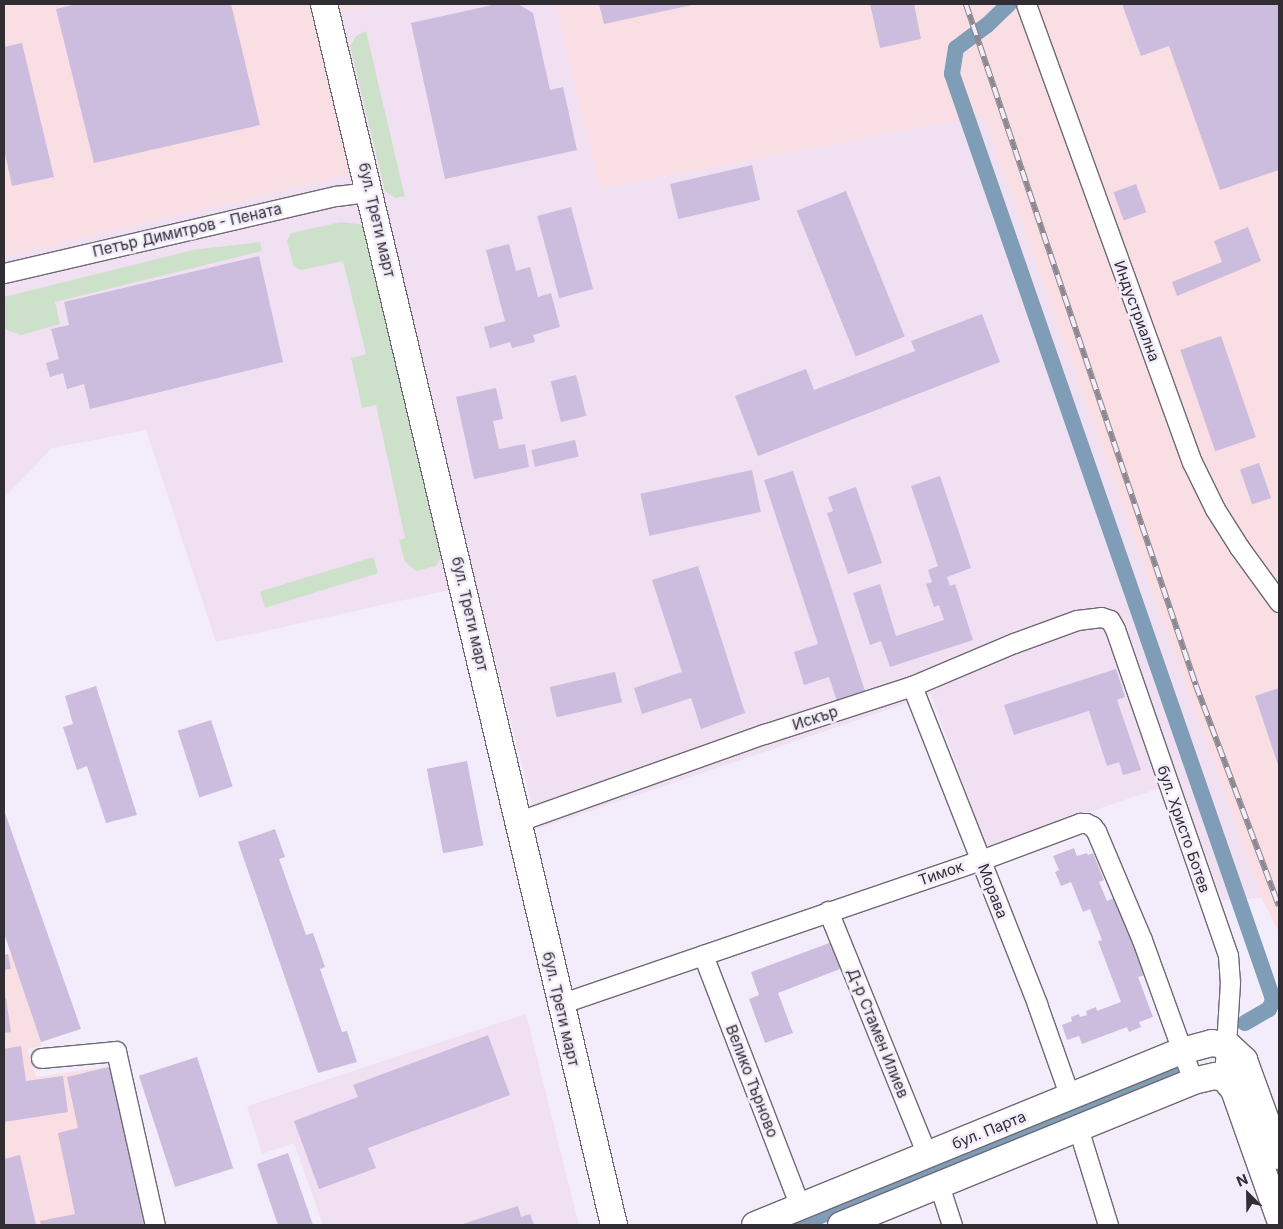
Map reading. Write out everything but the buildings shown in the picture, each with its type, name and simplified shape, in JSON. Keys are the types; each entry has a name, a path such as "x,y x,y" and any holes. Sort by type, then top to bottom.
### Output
{"main road":[{"name":"бул. Трети март","path":"324,4 614,1225"},
{"name":"бул. Парта","path":"755,1225 1182,1051 1206,1044 1225,1044"},
{"path":"1225,1044 1237,1052 1246,1064 1279,1156"},
{"path":"841,1225 1193,1081 1214,1076 1224,1078 1234,1090 1279,1217"}],"street":[{"name":"Индустриална","path":"1029,12 1192,462 1215,509 1239,547 1279,602"},
{"name":"Петър Димитров - Пената","path":"4,273 336,196 370,192"},
{"name":"Искър","path":"519,820 764,734 912,686 1014,643 1077,620 1101,617 1110,620"},
{"name":"бул. Христо Ботев","path":"1110,620 1115,628 1228,954 1230,982 1224,1078"},
{"name":"Морава","path":"912,686 1037,1004 1070,1097"},
{"name":"Тимок","path":"560,1004 980,860 1080,823 1092,826 1142,940 1182,1051"},
{"name":"Д-р Стамен Илиев","path":"828,911 927,1155"},
{"name":"Велико Търново","path":"703,955 800,1207"},
{"path":"41,1058 116,1051 155,1225"},
{"path":"1182,1051 1193,1081"},
{"path":"1078,1128 1108,1225"},
{"path":"939,1185 952,1225"}],"shaded area":[{"path":"4,4 382,4 317,19 355,173 4,257"},
{"path":"382,4 555,4 600,189 983,114 1262,898 1222,900 1178,782 986,847 931,695 538,829 476,584 216,642 146,430 52,448 4,498 4,257 355,173 317,19"},
{"path":"555,4 1279,4 1279,933 1262,898 983,115 600,189"},
{"path":"11,953 42,1046 27,1049 36,1077 113,1066 147,1225 4,1225 4,955"},
{"path":"526,1014 579,1225 323,1225 294,1143 262,1154 247,1106"}],"green space":[{"path":"366,31 405,196 395,198 385,191 350,46 356,36"},
{"path":"341,222 366,225 442,556 436,566 416,571 405,562 399,540 405,538 376,405 362,408 351,358 366,354 343,261 301,270 294,267 287,241 291,233"},
{"path":"260,242 262,251 55,302 60,324 21,335 4,329 4,297 193,250"},
{"path":"373,557 378,573 265,608 260,591"}],"waterway":[{"path":"1009,4 987,25 956,48 952,74 1272,996 1273,1001 1269,1009 1245,1023"},
{"path":"798,1225 1172,1074"}],"railway":[{"path":"966,4 1196,685 1279,906"}]}
